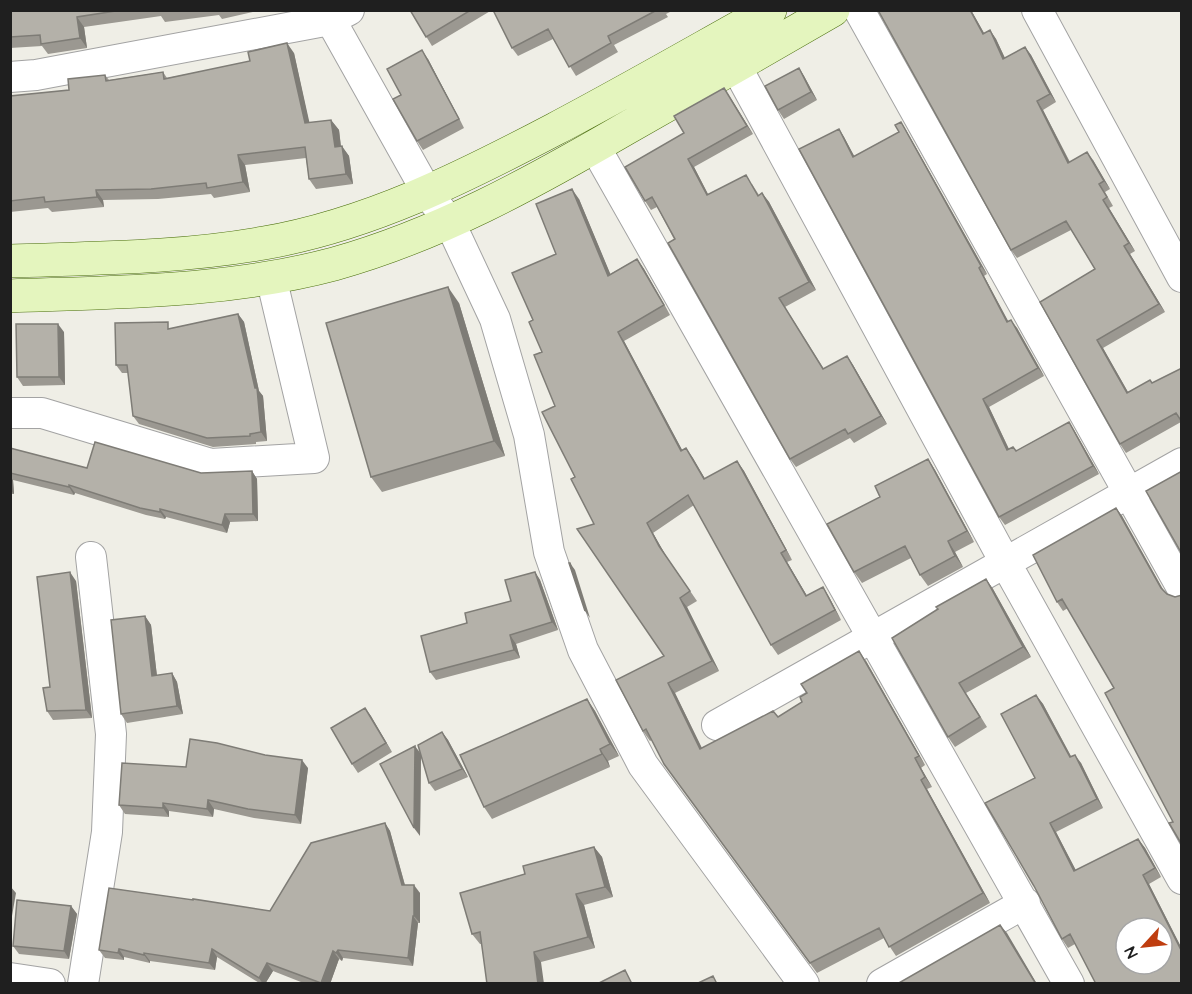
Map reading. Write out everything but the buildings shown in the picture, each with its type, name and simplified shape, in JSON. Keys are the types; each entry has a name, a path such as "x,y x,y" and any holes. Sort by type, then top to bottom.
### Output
{"street":[{"path":"10,296 144,291 271,278 334,264 450,223 595,147 728,52 770,10"},
{"path":"10,261 194,254 266,243 333,227 383,211 427,192 728,52 833,10"},
{"path":"859,10 1182,588"},
{"path":"1037,10 1182,277"},
{"path":"10,77 36,75 335,14 427,192 450,223 495,319 529,435 549,552 583,650 643,765 804,984"},
{"path":"728,52 1005,562 1182,879"},
{"path":"595,147 1069,984"},
{"path":"10,413 42,413 212,464 314,458 271,278"},
{"path":"717,725 1182,463"},
{"path":"83,984 107,832 111,734 91,557"},
{"path":"882,984 1024,903"},
{"path":"10,978 50,984"}]}
